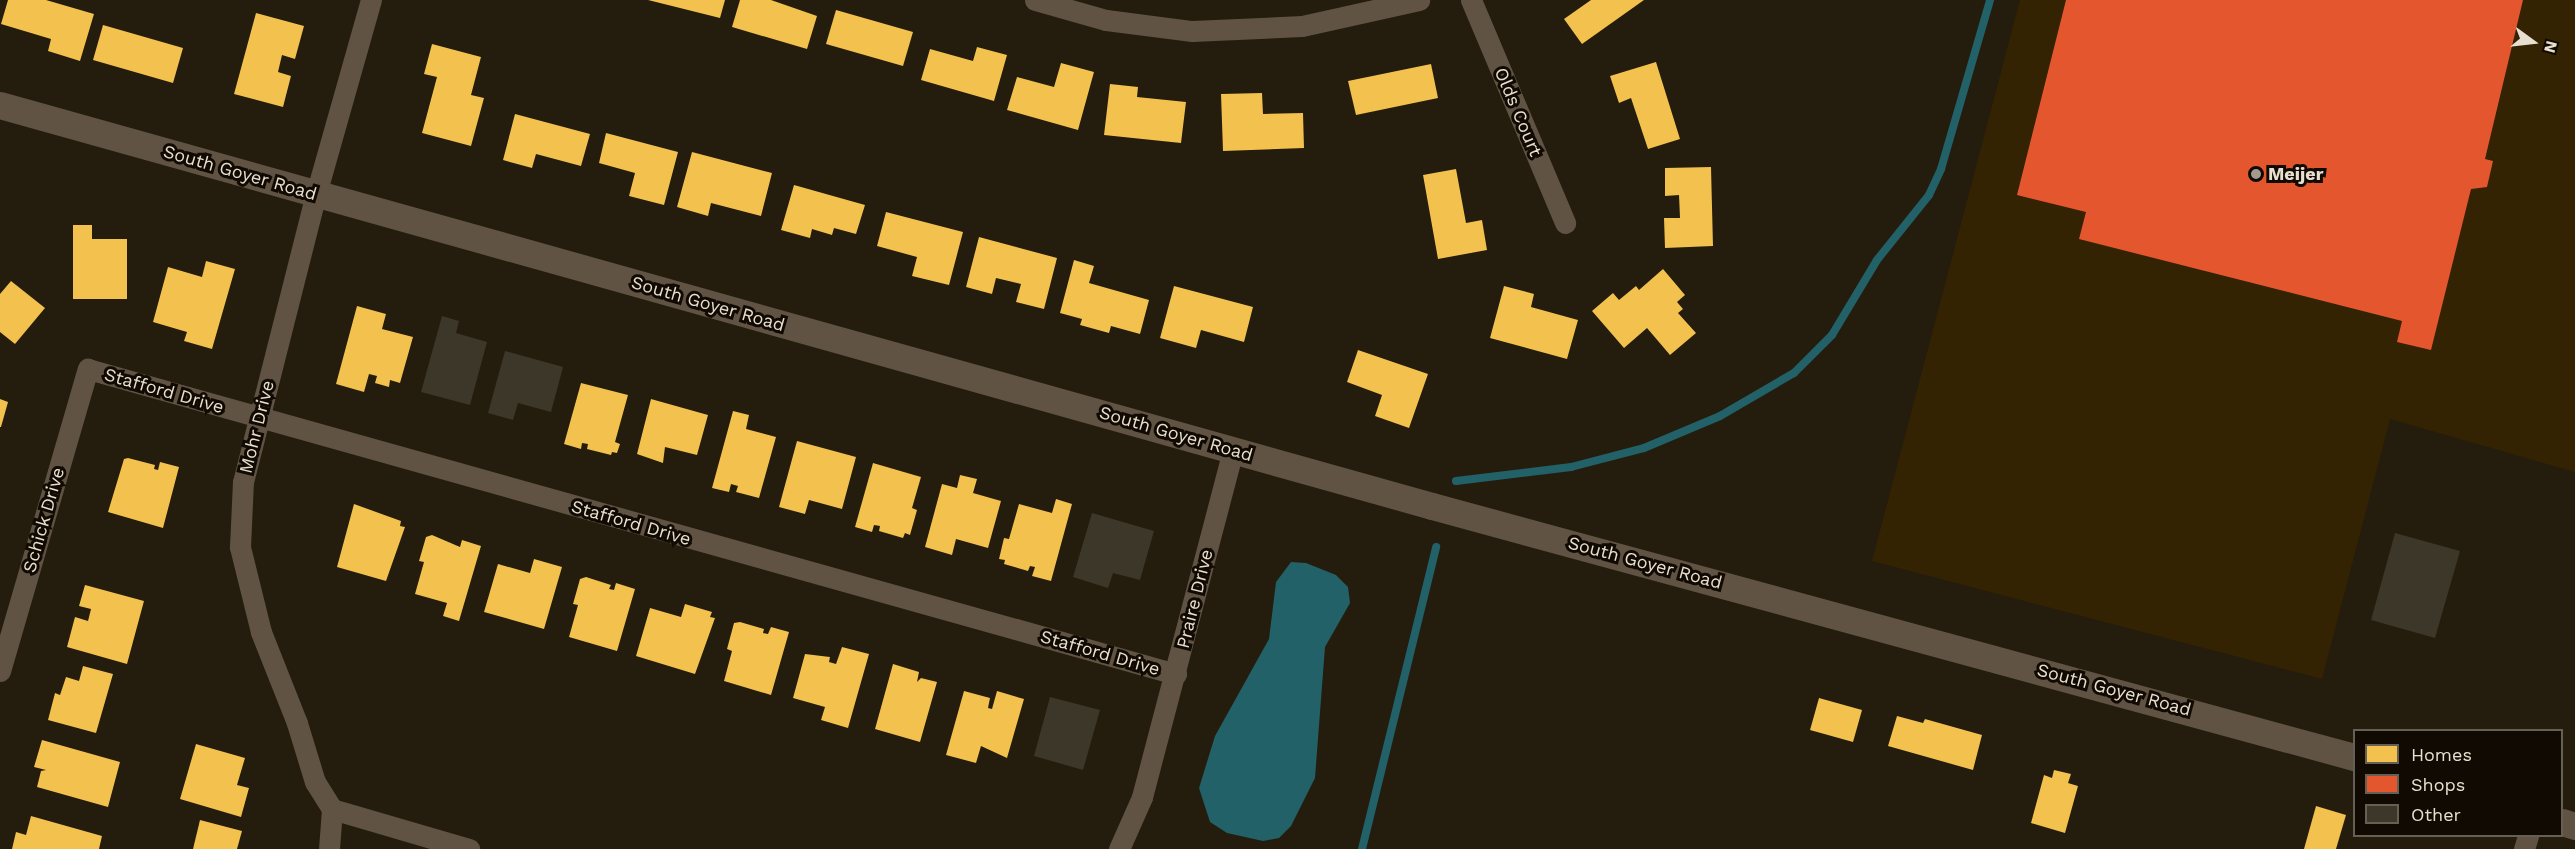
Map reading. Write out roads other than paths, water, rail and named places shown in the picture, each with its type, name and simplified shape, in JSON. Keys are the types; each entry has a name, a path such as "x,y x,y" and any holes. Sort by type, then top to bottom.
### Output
{"street":[{"name":"Mohr Drive","path":"332,809 315,782 297,723 261,632 240,547 243,482 316,194 371,0"},
{"path":"1035,0 1106,20 1192,32 1302,26 1419,0"},
{"name":"Olds Court","path":"1471,0 1565,223"},
{"name":"South Goyer Road","path":"0,105 1233,450 2353,756"},
{"name":"Stafford Drive","path":"88,369 259,419 1176,674"},
{"name":"Schick Drive","path":"0,671 88,369"},
{"name":"Praire Drive","path":"1119,849 1142,797 1233,450"},
{"path":"329,849 332,809 469,849"}],"water":[{"path":"1291,562 1306,563 1336,575 1348,587 1350,603 1325,647 1315,778 1291,826 1279,838 1263,841 1227,833 1210,822 1199,788 1215,736 1269,639 1276,582"}],"waterway":[{"path":"1456,481 1571,467 1644,448 1720,416 1794,373 1832,335 1877,260 1929,195 1941,169 1990,0"},
{"path":"1362,849 1436,547"}],"place":[{"name":"Meijer","path":"2256,174"}]}
